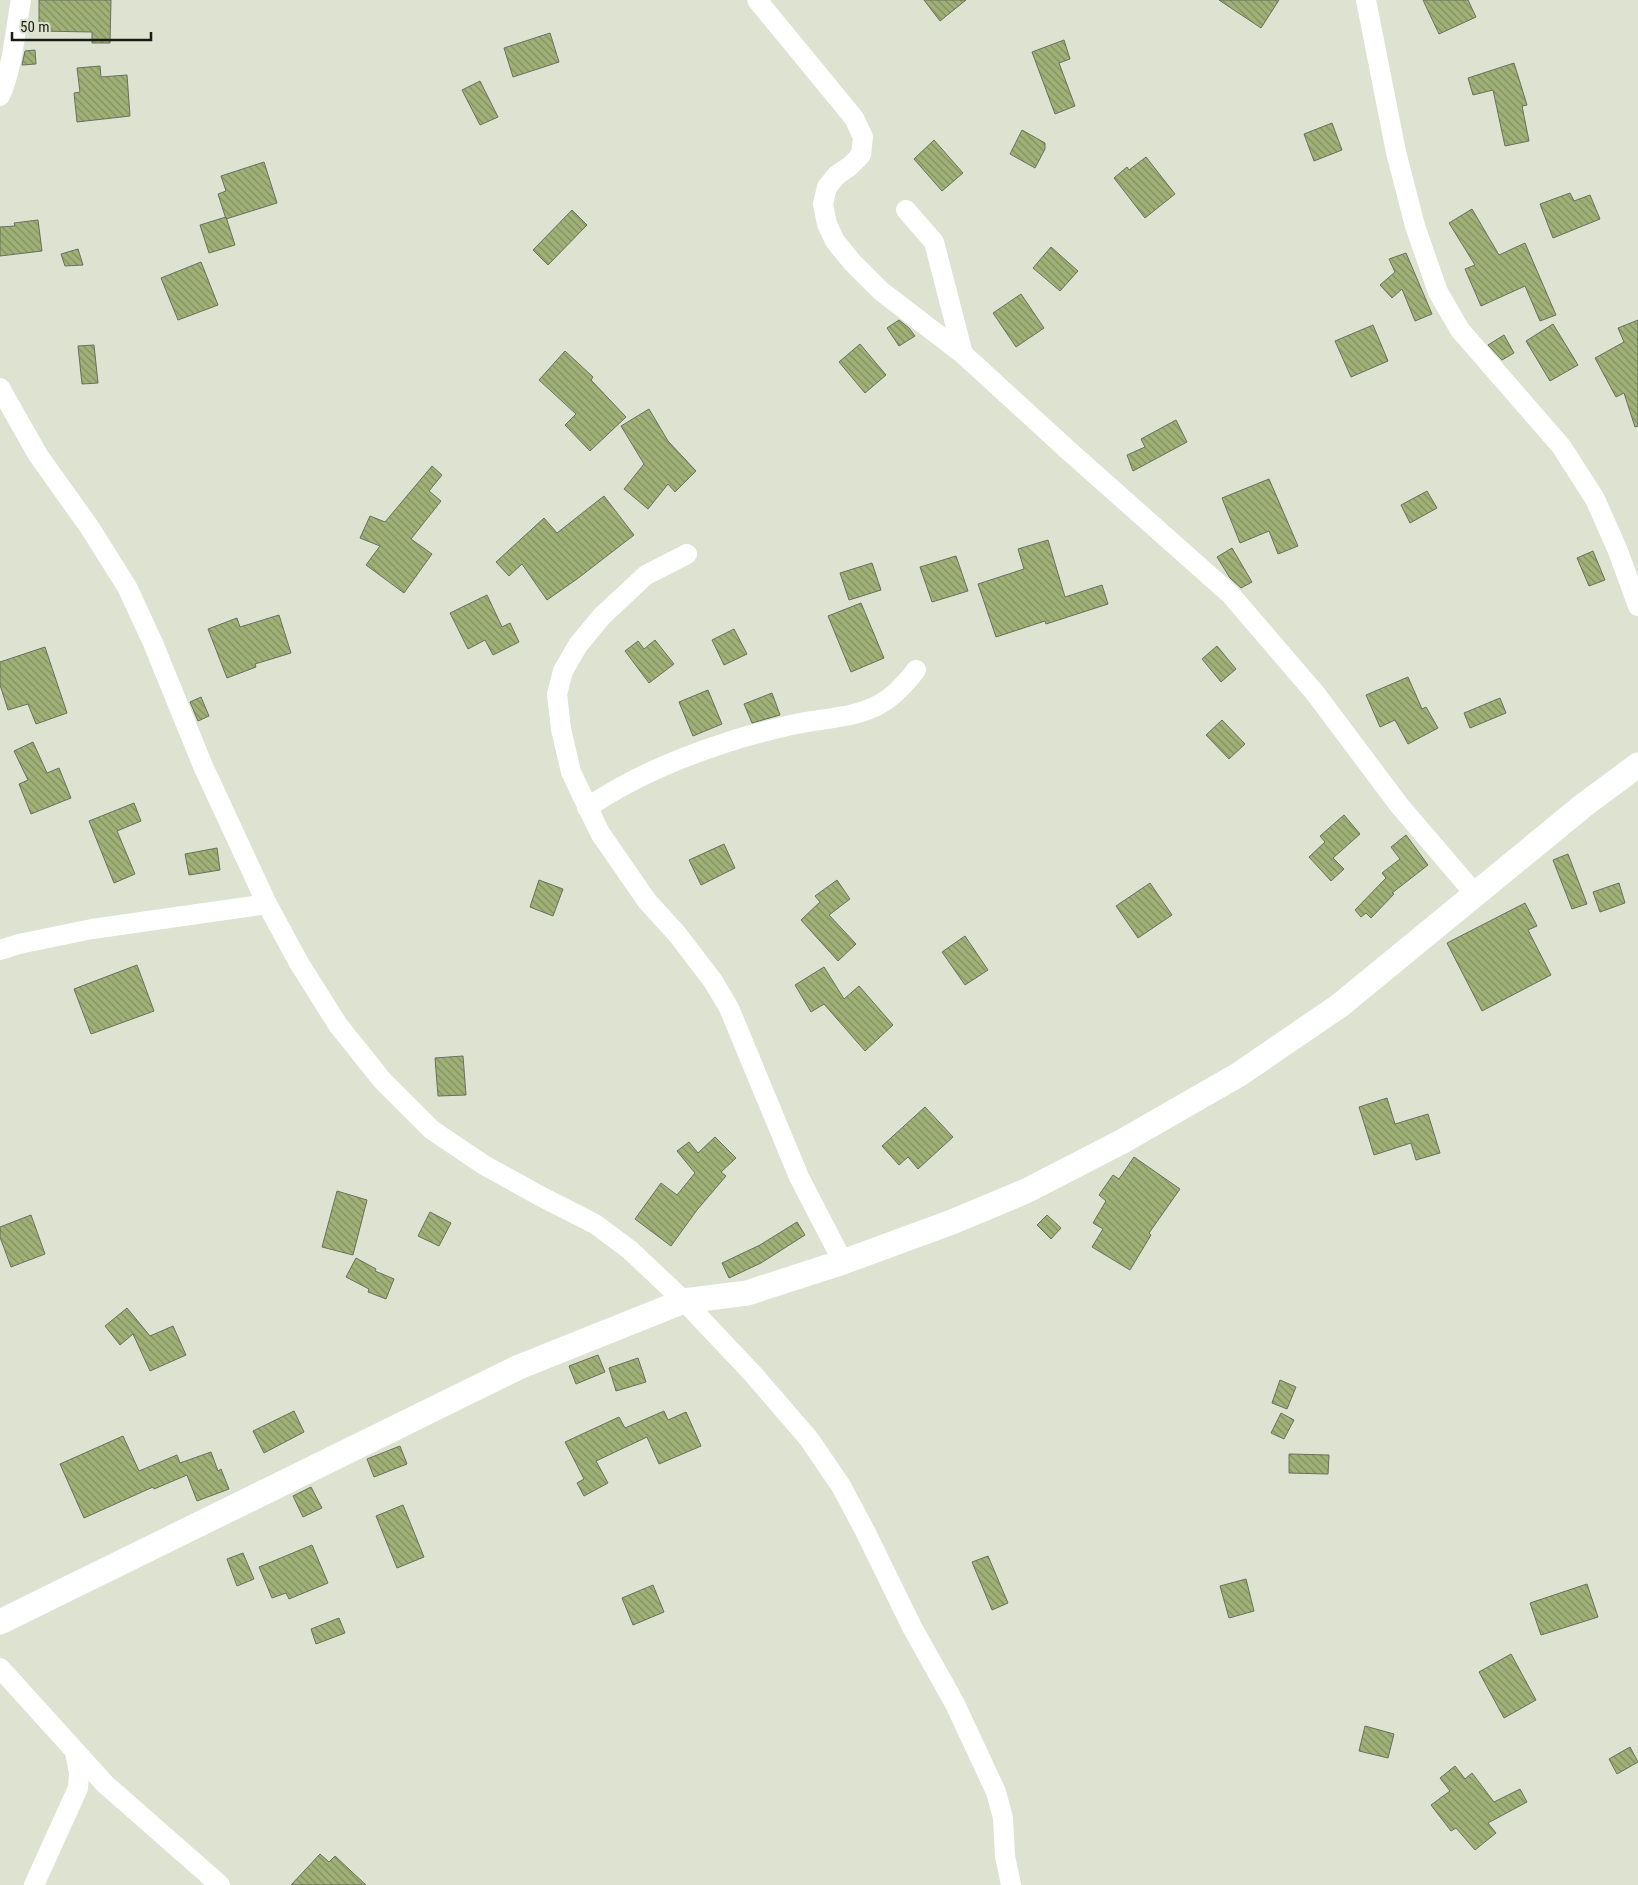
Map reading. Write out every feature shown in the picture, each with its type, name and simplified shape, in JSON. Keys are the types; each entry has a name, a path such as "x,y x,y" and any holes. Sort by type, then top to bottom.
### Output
{"street":[{"path":"0,96 4,88 21,0"},
{"path":"756,0 854,118 864,137 861,156 837,175 827,187 822,204 827,224 835,240 852,262 881,291 963,354 1230,594 1315,694 1398,805 1475,894"},
{"path":"1366,0 1396,152 1415,226 1438,292 1460,330 1561,446 1596,499 1638,606"},
{"path":"906,210 934,242 963,354"},
{"path":"0,388 38,455 90,528 127,587 203,766 268,904 299,963 338,1025 382,1080 432,1130 484,1165 595,1224 630,1250 684,1300 754,1374 803,1432 841,1486 865,1530 912,1627 955,1704 996,1792 1003,1818 1005,1856 1011,1885"},
{"path":"687,554 646,575 602,616 578,645 563,671 556,694 560,729 571,772 600,833 647,900 677,934 712,981 729,1008 799,1177 843,1262"},
{"path":"587,808 630,781 663,766 728,742 791,725 865,711 881,704 903,687 916,670"},
{"path":"0,1622 519,1366 684,1300 747,1293 843,1262 952,1222 1026,1191 1123,1141 1238,1075 1339,1006 1584,805 1638,765"},
{"path":"0,950 19,944 92,929 268,904"},
{"path":"0,1668 105,1784 220,1885"},
{"path":"34,1885 78,1788 79,1774 75,1752"},
{"path":"72,1803 91,1789 105,1784"}],"building":[{"path":"39,0 111,0 110,43 92,43 92,32 39,31"},
{"path":"924,0 966,0 940,21"},
{"path":"1219,0 1279,0 1261,28"},
{"path":"1423,0 1468,0 1476,17 1439,34"},
{"path":"550,33 559,62 513,77 504,48"},
{"path":"1064,40 1070,59 1059,63 1075,106 1055,114 1032,52"},
{"path":"35,50 36,64 22,65 25,51"},
{"path":"1514,63 1527,105 1522,106 1529,141 1505,146 1493,90 1473,95 1468,78"},
{"path":"100,66 101,77 127,75 130,116 77,122 74,93 80,92 77,68"},
{"path":"480,81 498,117 480,125 462,90"},
{"path":"1332,123 1342,150 1314,161 1304,134"},
{"path":"1022,130 1045,143 1045,149 1035,168 1010,154"},
{"path":"934,140 963,173 942,191 914,159"},
{"path":"1146,157 1175,194 1145,218 1114,178 1127,167 1129,170"},
{"path":"264,162 277,203 226,219 218,194 226,191 221,176"},
{"path":"1570,193 1574,201 1590,195 1600,219 1553,238 1540,204"},
{"path":"1472,209 1499,255 1525,243 1556,315 1540,321 1525,286 1481,306 1465,269 1475,265 1449,223"},
{"path":"572,210 587,225 548,265 533,250"},
{"path":"226,217 235,245 209,253 200,225"},
{"path":"38,220 42,251 0,256 0,227 15,226 14,223"},
{"path":"1051,247 1078,271 1060,291 1033,268"},
{"path":"78,249 83,265 65,266 61,254"},
{"path":"1406,253 1432,314 1415,321 1402,289 1392,298 1380,285 1395,272 1389,259"},
{"path":"201,262 218,305 178,320 161,278"},
{"path":"1021,294 1044,328 1016,347 993,313"},
{"path":"899,320 915,336 899,346 887,328"},
{"path":"1638,320 1638,426 1635,427 1624,393 1616,397 1595,358 1624,342 1618,328"},
{"path":"1553,324 1578,365 1550,381 1526,341"},
{"path":"1373,325 1388,361 1351,377 1335,341"},
{"path":"1504,335 1514,353 1502,360 1488,345"},
{"path":"860,344 886,375 865,393 839,362"},
{"path":"94,345 98,383 82,384 78,346"},
{"path":"565,351 593,377 591,380 626,417 590,451 565,425 576,414 539,380"},
{"path":"649,409 668,441 696,471 675,492 668,484 648,509 624,489 644,464 621,426"},
{"path":"1176,420 1187,442 1133,471 1127,455 1145,447 1141,439"},
{"path":"432,466 442,475 429,491 441,501 411,539 432,554 404,593 366,565 380,546 360,538 370,516 385,522"},
{"path":"1269,479 1298,546 1278,554 1269,531 1240,543 1222,498"},
{"path":"1427,491 1437,508 1410,523 1401,505"},
{"path":"604,496 634,535 547,600 522,564 509,576 496,562 544,518 557,533"},
{"path":"1048,540 1065,597 1102,585 1108,604 1046,624 1045,621 996,637 978,584 1024,569 1018,549"},
{"path":"1232,548 1252,582 1241,588 1230,578 1217,557"},
{"path":"1593,551 1605,580 1589,586 1577,558"},
{"path":"956,556 968,591 932,602 920,567"},
{"path":"872,563 881,590 849,600 840,573"},
{"path":"487,595 502,627 510,623 519,642 493,655 485,640 468,649 450,613"},
{"path":"861,603 884,658 851,672 828,616"},
{"path":"279,615 291,653 255,664 256,667 227,678 208,629 237,618 240,627"},
{"path":"734,629 747,654 724,665 712,640"},
{"path":"655,640 674,664 649,683 625,651 638,641 644,649"},
{"path":"1217,646 1236,669 1221,682 1202,659"},
{"path":"45,647 67,713 36,724 28,704 8,710 0,685 0,662"},
{"path":"1408,677 1422,709 1426,707 1438,728 1408,744 1395,720 1380,727 1366,695"},
{"path":"708,690 722,724 693,736 679,702"},
{"path":"772,693 780,715 752,723 744,704"},
{"path":"201,697 209,716 198,721 190,702"},
{"path":"1500,698 1506,713 1470,728 1464,713"},
{"path":"1222,720 1245,744 1229,759 1206,735"},
{"path":"33,742 47,773 59,768 71,798 31,814 19,784 28,780 14,751"},
{"path":"134,803 141,821 117,831 135,874 114,883 89,821"},
{"path":"1344,815 1360,834 1333,858 1344,869 1331,881 1309,857 1325,842 1320,836"},
{"path":"1406,835 1428,865 1392,893 1394,894 1371,918 1366,913 1361,917 1355,910 1386,878 1382,873 1400,859 1391,847"},
{"path":"724,844 735,868 701,885 689,860"},
{"path":"217,848 220,870 189,875 185,854"},
{"path":"1568,854 1587,904 1572,909 1553,860"},
{"path":"539,880 563,889 553,916 530,907"},
{"path":"837,880 850,899 829,915 856,944 838,961 801,920 820,902 815,896"},
{"path":"1150,883 1172,915 1138,938 1116,906"},
{"path":"1619,883 1625,903 1600,912 1593,892"},
{"path":"1525,903 1537,926 1528,930 1551,975 1482,1011 1447,943"},
{"path":"965,936 988,970 965,985 942,952"},
{"path":"137,965 154,1011 91,1034 74,989"},
{"path":"824,967 844,999 859,986 893,1025 865,1051 824,1004 811,1012 795,985"},
{"path":"463,1056 466,1095 438,1096 435,1058"},
{"path":"1387,1098 1395,1124 1428,1114 1440,1153 1416,1160 1411,1143 1374,1155 1359,1107"},
{"path":"925,1107 953,1137 918,1169 908,1157 899,1165 882,1146"},
{"path":"715,1137 736,1158 721,1172 726,1176 697,1210 671,1246 635,1219 661,1183 677,1195 695,1173 677,1151 689,1142 698,1153"},
{"path":"1134,1157 1180,1189 1149,1233 1151,1235 1130,1270 1092,1247 1103,1229 1093,1223 1106,1201 1099,1195 1113,1175 1119,1179"},
{"path":"337,1191 367,1200 353,1255 322,1247"},
{"path":"430,1212 451,1223 439,1246 418,1236"},
{"path":"31,1215 45,1254 11,1267 0,1237 0,1227"},
{"path":"1047,1215 1061,1228 1051,1239 1037,1225"},
{"path":"797,1222 805,1235 761,1263 729,1278 722,1263 760,1245"},
{"path":"356,1258 376,1269 375,1271 394,1279 386,1299 368,1292 369,1289 346,1277"},
{"path":"127,1308 150,1336 173,1326 186,1355 150,1371 133,1334 120,1345 105,1326"},
{"path":"598,1355 605,1372 576,1384 569,1366"},
{"path":"638,1358 646,1382 616,1391 609,1368"},
{"path":"1280,1380 1296,1387 1287,1409 1272,1403"},
{"path":"294,1411 304,1432 264,1453 253,1431"},
{"path":"664,1411 668,1420 686,1412 701,1446 659,1464 647,1437 596,1461 608,1483 584,1496 577,1483 584,1479 565,1442 619,1417 625,1428"},
{"path":"1281,1413 1294,1420 1284,1439 1271,1433"},
{"path":"123,1436 139,1471 177,1455 180,1463 211,1452 218,1471 221,1469 229,1489 197,1501 187,1475 154,1489 153,1487 84,1518 60,1464"},
{"path":"400,1446 407,1464 374,1477 367,1459"},
{"path":"1289,1454 1329,1455 1328,1474 1289,1473"},
{"path":"311,1487 322,1508 303,1517 293,1496"},
{"path":"403,1505 424,1557 397,1568 376,1516"},
{"path":"312,1545 328,1583 289,1599 286,1593 272,1598 259,1567"},
{"path":"243,1553 254,1579 237,1586 227,1559"},
{"path":"988,1556 1008,1603 992,1610 972,1562"},
{"path":"1246,1579 1254,1611 1229,1618 1220,1586"},
{"path":"1587,1584 1598,1617 1541,1635 1530,1603"},
{"path":"653,1585 664,1612 633,1625 622,1598"},
{"path":"339,1618 345,1633 316,1644 311,1629"},
{"path":"1511,1654 1536,1700 1504,1718 1479,1672"},
{"path":"1365,1726 1394,1734 1388,1758 1359,1751"},
{"path":"1630,1747 1638,1762 1617,1774 1609,1759"},
{"path":"1455,1766 1465,1779 1472,1773 1494,1802 1520,1789 1527,1802 1488,1823 1496,1833 1475,1850 1456,1828 1451,1831 1431,1805 1450,1791 1440,1778"},
{"path":"320,1854 329,1862 335,1856 366,1885 291,1885"}]}
